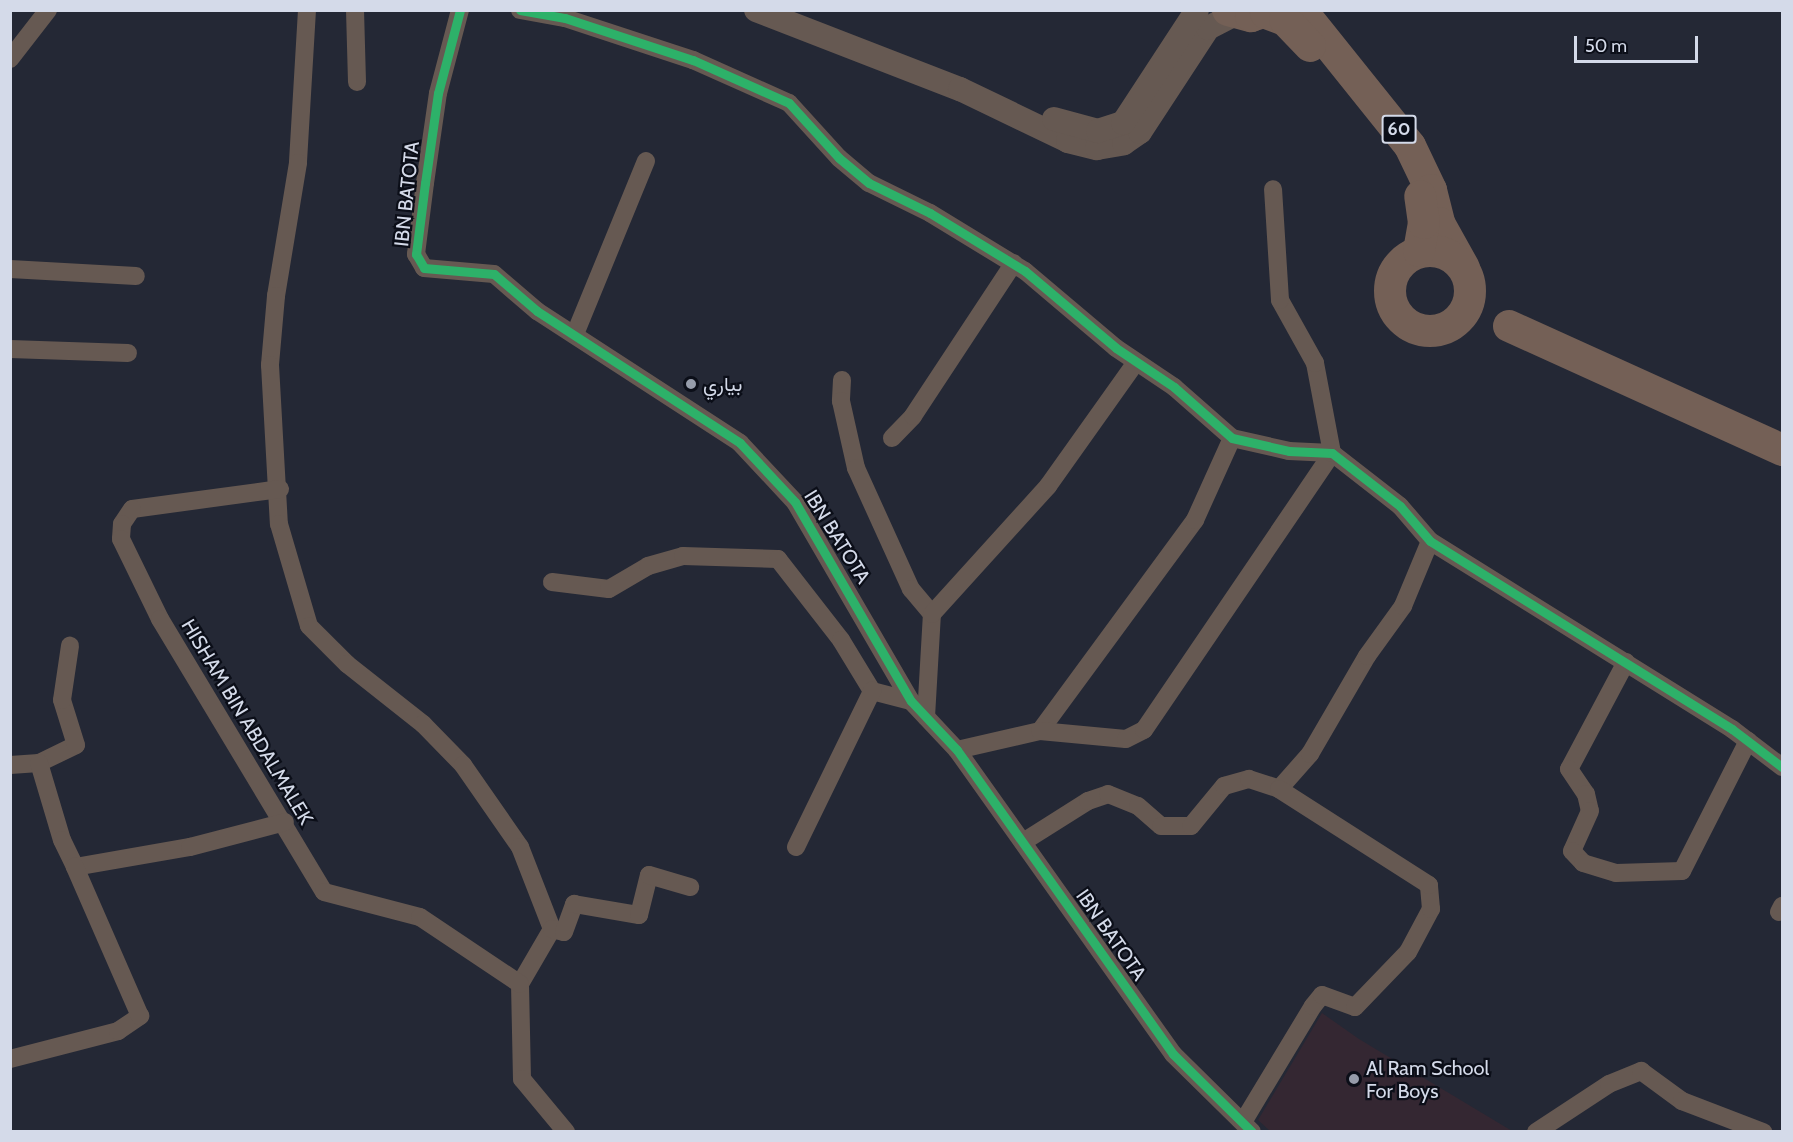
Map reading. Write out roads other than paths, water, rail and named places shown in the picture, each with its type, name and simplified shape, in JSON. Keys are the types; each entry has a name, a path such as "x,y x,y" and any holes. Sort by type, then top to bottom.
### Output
{"highway":[{"name":"60","path":"1300,10 1410,146 1431,190 1439,222 1468,280"},
{"name":"60","path":"1232,12 1268,12 1285,20 1390,134 1407,161 1423,205 1419,251"},
{"name":"60","path":"1509,326 1444,252 1419,251 1403,261 1392,276 1389,288 1396,313 1410,325 1429,331 1441,330 1457,320 1509,326 1782,450"},
{"path":"1457,320 1468,304 1468,280"}],"street":[{"path":"10,59 48,10"},
{"path":"307,10 298,163 276,296 270,365 270,420 280,489 279,524 309,626 347,664 423,724 463,765 520,847 552,929"},
{"path":"355,10 357,82"},
{"name":"IBN BATOTA","path":"460,10 438,93 416,254 424,268 494,274 530,306 740,442 795,502 911,701 957,750 1173,1054 1247,1127"},
{"path":"520,10 565,18 693,60 789,103 839,158 869,183 930,213 1014,263 1136,362 1174,387 1232,438 1289,451 1332,453 1400,506 1430,541 1748,741 1782,767"},
{"path":"756,10 960,89 1083,146 1111,147 1132,128 1208,28 1232,12"},
{"path":"1155,95 1197,10"},
{"path":"575,334 646,161"},
{"path":"957,750 1040,731 1126,739 1144,730 1332,453 1315,363 1280,300 1273,189"},
{"path":"892,438 913,416 1014,263"},
{"path":"10,269 136,276"},
{"path":"10,349 128,353"},
{"path":"926,717 932,614 1048,486 1136,362"},
{"path":"842,380 841,401 856,468 911,589 932,614"},
{"path":"1040,731 1195,520 1232,438"},
{"name":"HISHAM BIN ABDALMALEK","path":"280,489 132,509 122,524 121,539 160,619 285,822 294,845 324,892 420,917 520,984"},
{"path":"1279,789 1310,754 1367,656 1403,606 1430,541"},
{"path":"552,582 609,589 648,566 683,556 778,559 841,640 872,691 911,701"},
{"path":"10,765 39,763 76,745 62,700 70,646"},
{"path":"1626,663 1569,769 1586,794 1590,811 1572,851 1583,863 1616,873 1682,871 1748,741"},
{"path":"796,847 872,691"},
{"path":"10,1059 118,1031 140,1017 62,840 39,763"},
{"path":"1023,842 1088,801 1108,794 1138,806 1161,826 1191,826 1224,786 1249,779 1279,789 1429,885 1431,909 1408,952 1355,1007 1322,995 1313,1005 1247,1127"},
{"path":"75,867 190,847 285,822"},
{"path":"552,929 564,932 574,904 639,915 649,875 690,887"},
{"path":"552,929 520,984 522,1078 566,1131"},
{"path":"1536,1131 1609,1084 1641,1071 1682,1101 1763,1131"}],"place":[{"name":"بياري","path":"691,384"},
{"name":"Al Ram School For Boys","path":"1354,1079"}]}
